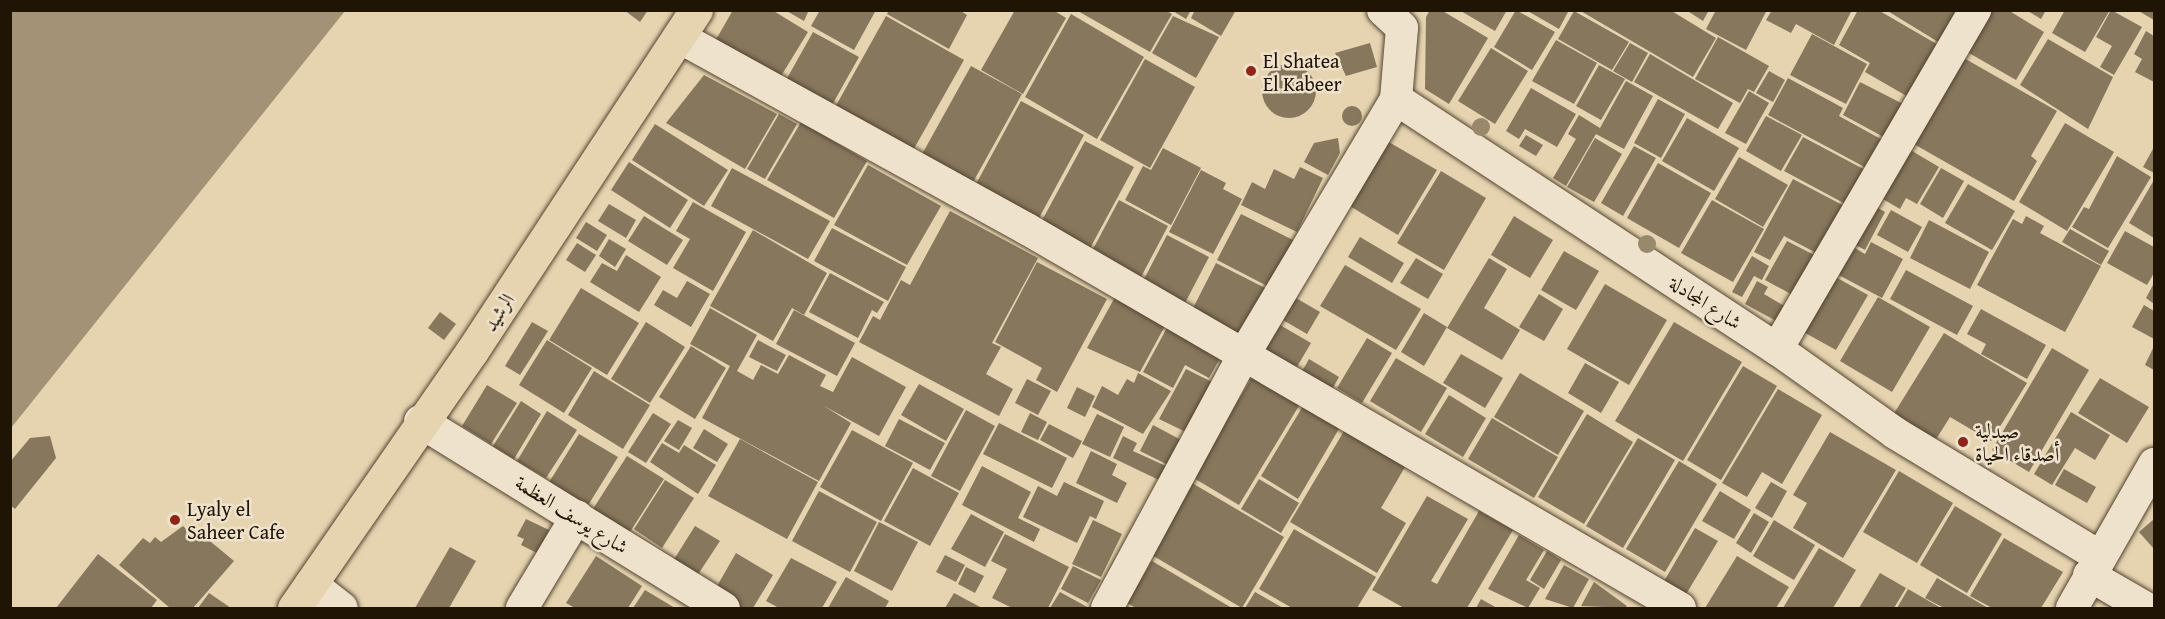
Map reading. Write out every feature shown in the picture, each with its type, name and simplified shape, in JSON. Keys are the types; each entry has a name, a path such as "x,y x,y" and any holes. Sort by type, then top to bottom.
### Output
{"main road":[{"name":"الرشيد","path":"303,596 420,421 472,351 696,10"}],"street":[{"path":"1777,349 1975,10"},
{"path":"1107,609 1243,356 1396,99 1399,16"},
{"path":"679,37 1028,229 1680,609"},
{"name":"شارع المجادلة","path":"1396,99 1777,349 1895,433 2094,566 2146,609"},
{"name":"شارع يوسف العظمة","path":"420,421 723,609"},
{"path":"2072,609 2094,566 2154,464"},
{"path":"522,609 576,516"},
{"path":"303,596 342,609"}],"shaded area":[{"path":"10,11 345,11 11,428"}],"building":[{"path":"624,10 648,10 640,22"},
{"path":"733,10 772,10 808,32 778,81 714,43"},
{"path":"785,10 809,10 804,21"},
{"path":"820,10 876,10 854,50 811,26"},
{"path":"889,10 959,10 967,15 949,49 887,14"},
{"path":"1015,10 1053,10 1066,18 1023,94 981,70"},
{"path":"1076,10 1165,10 1172,14 1150,52"},
{"path":"1171,10 1191,10 1186,19"},
{"path":"1195,10 1236,10 1221,36 1191,18"},
{"path":"1430,10 1441,10 1488,38 1449,104 1425,89 1426,17"},
{"path":"1459,10 1507,10 1495,31"},
{"path":"1516,10 1555,32 1532,70 1494,47"},
{"path":"1526,10 1569,10 1559,29"},
{"path":"1579,10 1670,10 1716,38 1693,77"},
{"path":"1686,10 1709,10 1703,21"},
{"path":"1716,10 1767,10 1746,50 1706,29"},
{"path":"1772,10 1852,10 1834,45 1796,24 1791,33 1766,20"},
{"path":"1858,10 1878,10 1947,50 1917,102 1865,72 1870,63 1839,45"},
{"path":"1886,10 1971,10 1948,48"},
{"path":"1985,10 2008,10 2044,32 2016,80 1962,49"},
{"path":"2026,10 2046,10 2041,19"},
{"path":"2065,10 2110,10 2085,52 2052,33"},
{"path":"2111,10 2142,27 2114,75 2100,67 2112,46 2096,37"},
{"path":"2137,10 2154,10 2154,20"},
{"path":"1574,11 1629,42 1612,70 1558,39"},
{"path":"1071,14 1144,57 1097,139 1025,97"},
{"path":"886,16 964,60 911,154 833,111"},
{"path":"1173,16 1219,37 1196,78 1152,53"},
{"path":"2146,31 2154,36 2154,82 2135,72 2142,59 2134,54"},
{"path":"813,32 859,57 827,114 781,89"},
{"path":"1812,34 1867,64 1846,104 1790,75"},
{"path":"1718,37 1769,66 1754,92 1748,89 1740,103 1695,79"},
{"path":"2048,39 2113,77 2088,129 2020,85"},
{"path":"1556,40 1597,63 1574,104 1532,81"},
{"path":"1370,43 1377,67 1346,76 1335,53"},
{"path":"1630,43 1648,53 1632,82 1613,71"},
{"path":"1491,48 1528,71 1495,124 1458,101"},
{"path":"1955,53 2057,111 2031,156 2037,161 2014,201 1905,139"},
{"path":"1650,54 1733,103 1718,129 1634,82"},
{"path":"1145,59 1195,87 1150,168 1100,140"},
{"path":"1284,64 1294,64 1304,68 1312,76 1316,91 1312,106 1304,114 1294,118 1284,118 1274,114 1266,106 1262,96 1262,86 1266,76 1274,68"},
{"path":"1599,65 1625,79 1601,120 1576,106"},
{"path":"971,66 1022,94 972,184 921,156"},
{"path":"1769,71 1785,80 1773,102 1756,93"},
{"path":"704,75 777,114 745,169 666,123"},
{"path":"1788,78 1843,108 1839,116 1888,143 1872,171 1768,115"},
{"path":"1626,81 1653,96 1624,149 1596,134 1566,186 1553,178 1576,139 1568,134 1579,115 1600,128"},
{"path":"1860,82 1909,107 1891,141 1843,115"},
{"path":"1531,88 1576,114 1557,147 1525,129 1519,139 1506,131"},
{"path":"1749,91 1769,103 1746,144 1725,133"},
{"path":"1658,99 1685,114 1661,158 1634,143"},
{"path":"1021,101 1084,135 1039,218 976,184"},
{"path":"1352,106 1359,109 1362,116 1359,123 1352,126 1345,123 1342,116 1345,109"},
{"path":"779,114 797,124 765,179 747,169"},
{"path":"1766,116 1802,135 1781,171 1746,151"},
{"path":"1687,118 1739,148 1714,191 1662,161"},
{"path":"801,122 867,161 834,218 767,180"},
{"path":"2065,123 2114,152 2067,231 2019,202"},
{"path":"655,124 728,170 704,206 632,160"},
{"path":"1526,135 1543,145 1536,156 1519,146"},
{"path":"1803,137 1869,172 1851,207 1784,171"},
{"path":"1338,138 1340,153 1328,175 1304,162 1314,143"},
{"path":"1595,138 1622,154 1594,202 1567,187"},
{"path":"1085,141 1134,167 1088,252 1039,226"},
{"path":"1387,141 1437,170 1398,235 1348,205"},
{"path":"1902,145 1939,167 1917,204 1906,198 1900,209 1874,194"},
{"path":"1634,146 1656,158 1623,216 1601,203"},
{"path":"2154,147 2154,173 2143,167"},
{"path":"1163,148 1201,168 1171,225 1125,200 1143,166 1151,170"},
{"path":"2117,156 2151,177 2108,248 2072,227 2084,207 2089,209"},
{"path":"1739,157 1788,185 1763,227 1715,199"},
{"path":"629,162 688,200 670,228 611,190"},
{"path":"1658,163 1711,193 1679,248 1627,218"},
{"path":"868,165 941,206 907,265 834,225"},
{"path":"1300,167 1323,178 1297,232 1241,205 1252,182 1265,189 1274,169 1294,179"},
{"path":"732,168 830,221 808,259 711,206"},
{"path":"1941,168 1964,181 1943,218 1920,204"},
{"path":"1201,170 1226,183 1223,189 1242,199 1213,254 1169,232"},
{"path":"1441,171 1486,198 1444,270 1397,243"},
{"path":"1793,179 1850,209 1824,257 1784,236 1770,260 1754,252"},
{"path":"2154,180 2154,238 2129,223"},
{"path":"1968,184 2015,211 1992,250 1945,223"},
{"path":"1119,200 1168,226 1141,277 1092,251"},
{"path":"1712,200 1764,229 1733,282 1681,253"},
{"path":"693,202 746,232 713,291 673,268 690,239 676,231"},
{"path":"1869,203 1885,212 1865,250 1848,241"},
{"path":"609,204 636,220 626,238 598,221"},
{"path":"1891,210 1922,227 1908,252 1877,235"},
{"path":"950,211 1038,258 992,343 1001,347 986,374 1013,389 999,416 859,342 873,316 880,320 901,280 910,285"},
{"path":"1241,214 1297,242 1273,289 1217,260"},
{"path":"644,216 683,240 667,265 628,241"},
{"path":"1514,216 1553,240 1530,278 1491,255"},
{"path":"2026,216 2044,226 2040,233 2101,266 2065,332 1977,285 2013,219 2022,224"},
{"path":"1929,220 1989,252 1970,289 1910,258"},
{"path":"586,222 607,235 597,251 576,238"},
{"path":"832,228 906,267 888,301 814,261"},
{"path":"2070,229 2109,251 2101,265 2062,242"},
{"path":"753,230 827,273 804,315 792,308 773,341 710,306"},
{"path":"2125,231 2154,247 2154,273 2147,285 2107,263"},
{"path":"1167,235 1209,257 1183,307 1141,285"},
{"path":"1360,237 1404,263 1392,283 1348,257"},
{"path":"609,239 626,249 615,267 599,256"},
{"path":"1787,241 1822,259 1800,299 1765,280"},
{"path":"1871,242 1903,259 1882,298 1833,272 1848,244 1865,254"},
{"path":"577,243 596,255 585,272 566,260"},
{"path":"1564,251 1599,271 1576,310 1541,290"},
{"path":"626,255 661,277 639,312 590,282 602,263 617,271"},
{"path":"1752,256 1769,266 1762,280 1754,276 1742,297 1732,292"},
{"path":"1416,258 1443,274 1428,299 1400,283"},
{"path":"1489,258 1507,269 1484,308 1520,330 1502,360 1447,328"},
{"path":"1037,262 1107,299 1057,392 1036,380 1042,368 995,342"},
{"path":"1216,263 1273,292 1245,347 1188,318"},
{"path":"1345,265 1421,309 1396,350 1320,306"},
{"path":"1906,270 1973,306 1957,335 1890,299"},
{"path":"830,273 884,302 877,313 872,310 858,338 809,312"},
{"path":"1830,274 1868,295 1836,350 1798,329"},
{"path":"687,281 710,294 691,327 654,305 663,290 677,298"},
{"path":"1757,281 1768,287 1764,294 1786,307 1778,322 1745,304"},
{"path":"2154,283 2154,304 2146,298"},
{"path":"1605,284 1667,320 1629,385 1567,349"},
{"path":"581,288 639,323 607,375 549,340"},
{"path":"1539,294 1563,309 1544,341 1519,327"},
{"path":"1115,297 1166,324 1140,372 1087,348"},
{"path":"1878,297 1930,327 1892,392 1840,361"},
{"path":"1296,298 1320,312 1307,334 1283,320"},
{"path":"2144,305 2154,311 2154,339 2132,327"},
{"path":"710,308 757,335 737,371 753,380 761,365 778,374 789,355 826,375 820,386 833,392 852,357 906,387 879,436 824,406 851,423 819,481 702,418 730,366 690,344"},
{"path":"1981,309 2046,345 2027,379 1981,354 1986,344 1967,334"},
{"path":"794,310 855,343 837,376 776,344"},
{"path":"440,312 456,324 444,340 428,328"},
{"path":"1424,313 1447,327 1424,366 1401,352"},
{"path":"532,322 548,331 520,375 505,366"},
{"path":"646,322 685,347 650,403 611,379"},
{"path":"1674,322 1742,362 1683,461 1615,421"},
{"path":"1169,324 1223,353 1209,378 1185,365 1173,388 1143,372"},
{"path":"1280,325 1311,343 1291,377 1260,359"},
{"path":"1944,333 2027,383 1991,441 1950,417 1935,441 1893,415"},
{"path":"1367,338 1392,353 1362,403 1337,388"},
{"path":"547,340 592,368 564,413 519,385"},
{"path":"758,340 786,355 777,371 749,357"},
{"path":"691,346 726,368 695,419 659,397"},
{"path":"2154,346 2154,370 2145,365"},
{"path":"2052,348 2089,370 2029,472 1992,450"},
{"path":"1461,354 1503,378 1485,408 1443,383"},
{"path":"1396,358 1447,388 1421,432 1370,401"},
{"path":"1309,359 1339,377 1330,393 1300,375"},
{"path":"1585,363 1619,382 1601,413 1568,393"},
{"path":"1743,366 1777,386 1721,480 1687,460"},
{"path":"1186,369 1214,383 1188,433 1159,419"},
{"path":"594,371 650,405 623,449 568,415"},
{"path":"1138,373 1171,391 1143,434 1092,407 1102,386 1118,395 1127,379 1134,383"},
{"path":"1520,373 1584,411 1558,455 1494,417"},
{"path":"1253,376 1300,404 1239,505 1192,477"},
{"path":"2100,378 2149,407 2127,443 2078,413"},
{"path":"1027,379 1051,391 1038,415 1015,403"},
{"path":"919,384 964,409 946,441 901,415"},
{"path":"487,385 517,403 491,444 462,426"},
{"path":"1077,387 1095,396 1085,417 1067,408"},
{"path":"1778,389 1822,415 1782,484 1762,472 1747,497 1722,483"},
{"path":"1449,395 1486,418 1463,457 1425,434"},
{"path":"521,401 541,414 514,459 493,446"},
{"path":"1303,406 1340,427 1298,499 1261,476"},
{"path":"966,410 995,426 960,491 931,476"},
{"path":"547,411 577,430 546,478 517,461"},
{"path":"2071,412 2110,435 2095,460 2075,448 2052,485 2034,474"},
{"path":"653,413 671,424 646,463 628,452"},
{"path":"1030,413 1047,422 1038,440 1021,432"},
{"path":"1097,414 1124,427 1110,457 1082,444"},
{"path":"1587,414 1633,442 1584,524 1538,497"},
{"path":"1492,418 1558,457 1534,498 1468,459"},
{"path":"899,419 945,443 930,470 885,446"},
{"path":"678,420 692,428 679,450 664,441"},
{"path":"999,423 1067,458 1052,488 983,454"},
{"path":"1049,424 1082,441 1073,458 1040,440"},
{"path":"1153,425 1183,441 1170,466 1140,451"},
{"path":"704,429 728,444 717,462 693,448"},
{"path":"852,430 913,463 881,521 820,487"},
{"path":"1344,431 1405,467 1381,508 1406,523 1377,573 1290,522"},
{"path":"1830,432 1896,470 1843,558 1793,528 1807,503 1793,495"},
{"path":"579,434 618,457 587,507 548,484"},
{"path":"50,436 56,458 15,509 10,505 10,462 30,438"},
{"path":"1123,436 1137,443 1133,451 1166,466 1159,480 1113,458"},
{"path":"1638,438 1675,460 1623,548 1586,526"},
{"path":"740,439 818,482 787,539 708,496"},
{"path":"662,443 679,453 684,445 716,465 698,494 650,462"},
{"path":"1091,451 1117,464 1112,475 1127,483 1117,503 1076,483"},
{"path":"627,456 664,479 628,535 591,512"},
{"path":"1679,461 1717,484 1665,572 1626,549"},
{"path":"982,466 1031,492 1018,518 1040,529 1034,542 962,505"},
{"path":"913,468 959,493 930,546 884,521"},
{"path":"2064,469 2096,487 2087,503 2055,485"},
{"path":"1899,471 1953,503 1917,563 1863,532"},
{"path":"1259,479 1299,503 1281,533 1241,509"},
{"path":"665,480 694,498 662,548 634,529"},
{"path":"1064,482 1104,501 1096,519 1090,516 1077,543 1023,517 1038,486 1057,496"},
{"path":"1771,482 1787,491 1772,518 1755,508"},
{"path":"1192,483 1284,537 1242,608 1150,554"},
{"path":"819,491 877,522 850,572 792,541"},
{"path":"1720,491 1751,510 1734,539 1702,521"},
{"path":"1427,496 1468,519 1431,581 1437,584 1479,511 1513,530 1467,608 1404,608 1372,590"},
{"path":"1955,506 2002,534 1967,593 1920,565"},
{"path":"1754,513 1769,522 1751,553 1736,543"},
{"path":"971,514 1004,532 985,567 951,549"},
{"path":"526,519 549,530 537,553 521,545 524,539 517,536"},
{"path":"2154,519 2154,549 2139,532"},
{"path":"1093,520 1122,534 1101,577 1072,564"},
{"path":"1774,520 1815,545 1794,580 1753,556"},
{"path":"879,522 918,542 892,591 854,571"},
{"path":"183,526 189,532 193,527 234,561 193,608 170,608 119,565 143,538 150,543 155,537 161,542"},
{"path":"695,526 720,541 697,576 673,561"},
{"path":"1695,528 1718,541 1685,596 1663,583"},
{"path":"1294,529 1376,577 1357,608 1292,608 1259,589"},
{"path":"1005,534 1069,567 1048,608 1012,608 992,598 1007,569 991,561"},
{"path":"1519,535 1544,550 1526,580 1540,588 1528,608 1488,589"},
{"path":"2004,538 2063,572 2041,608 1992,608 1970,596"},
{"path":"450,547 476,561 449,608 415,608"},
{"path":"1819,548 1856,570 1833,608 1783,608"},
{"path":"1547,551 1561,560 1544,589 1530,580"},
{"path":"736,553 773,575 753,608 739,608 713,593"},
{"path":"98,554 157,600 151,608 56,608"},
{"path":"945,555 965,565 956,582 936,572"},
{"path":"596,556 642,586 628,608 575,608 566,603"},
{"path":"1737,556 1789,587 1776,608 1705,608"},
{"path":"791,558 837,582 822,608 779,608 766,601"},
{"path":"1152,561 1232,608 1136,608 1127,603"},
{"path":"1564,565 1589,579 1573,608 1545,599"},
{"path":"1073,566 1101,580 1088,603 1061,589"},
{"path":"966,567 984,576 975,593 958,584"},
{"path":"1880,573 1906,588 1894,608 1859,608"},
{"path":"846,577 889,601 885,608 828,608"},
{"path":"1937,578 1988,608 1944,608 1925,598"},
{"path":"1594,582 1627,606 1625,608 1581,606"},
{"path":"1908,589 1941,608 1897,608"},
{"path":"645,590 675,608 633,608"},
{"path":"1060,592 1089,608 1050,608"},
{"path":"1255,592 1283,608 1245,608"},
{"path":"209,593 231,608 198,608"},
{"path":"954,593 982,608 945,608"},
{"path":"1481,599 1497,608 1476,608"}],"place":[{"name":"El Shatea El Kabeer","path":"1251,71"},
{"name":"صيدلية أصدقاء الحياة","path":"1963,442"},
{"name":"Lyaly el Saheer Cafe","path":"175,520"}]}
